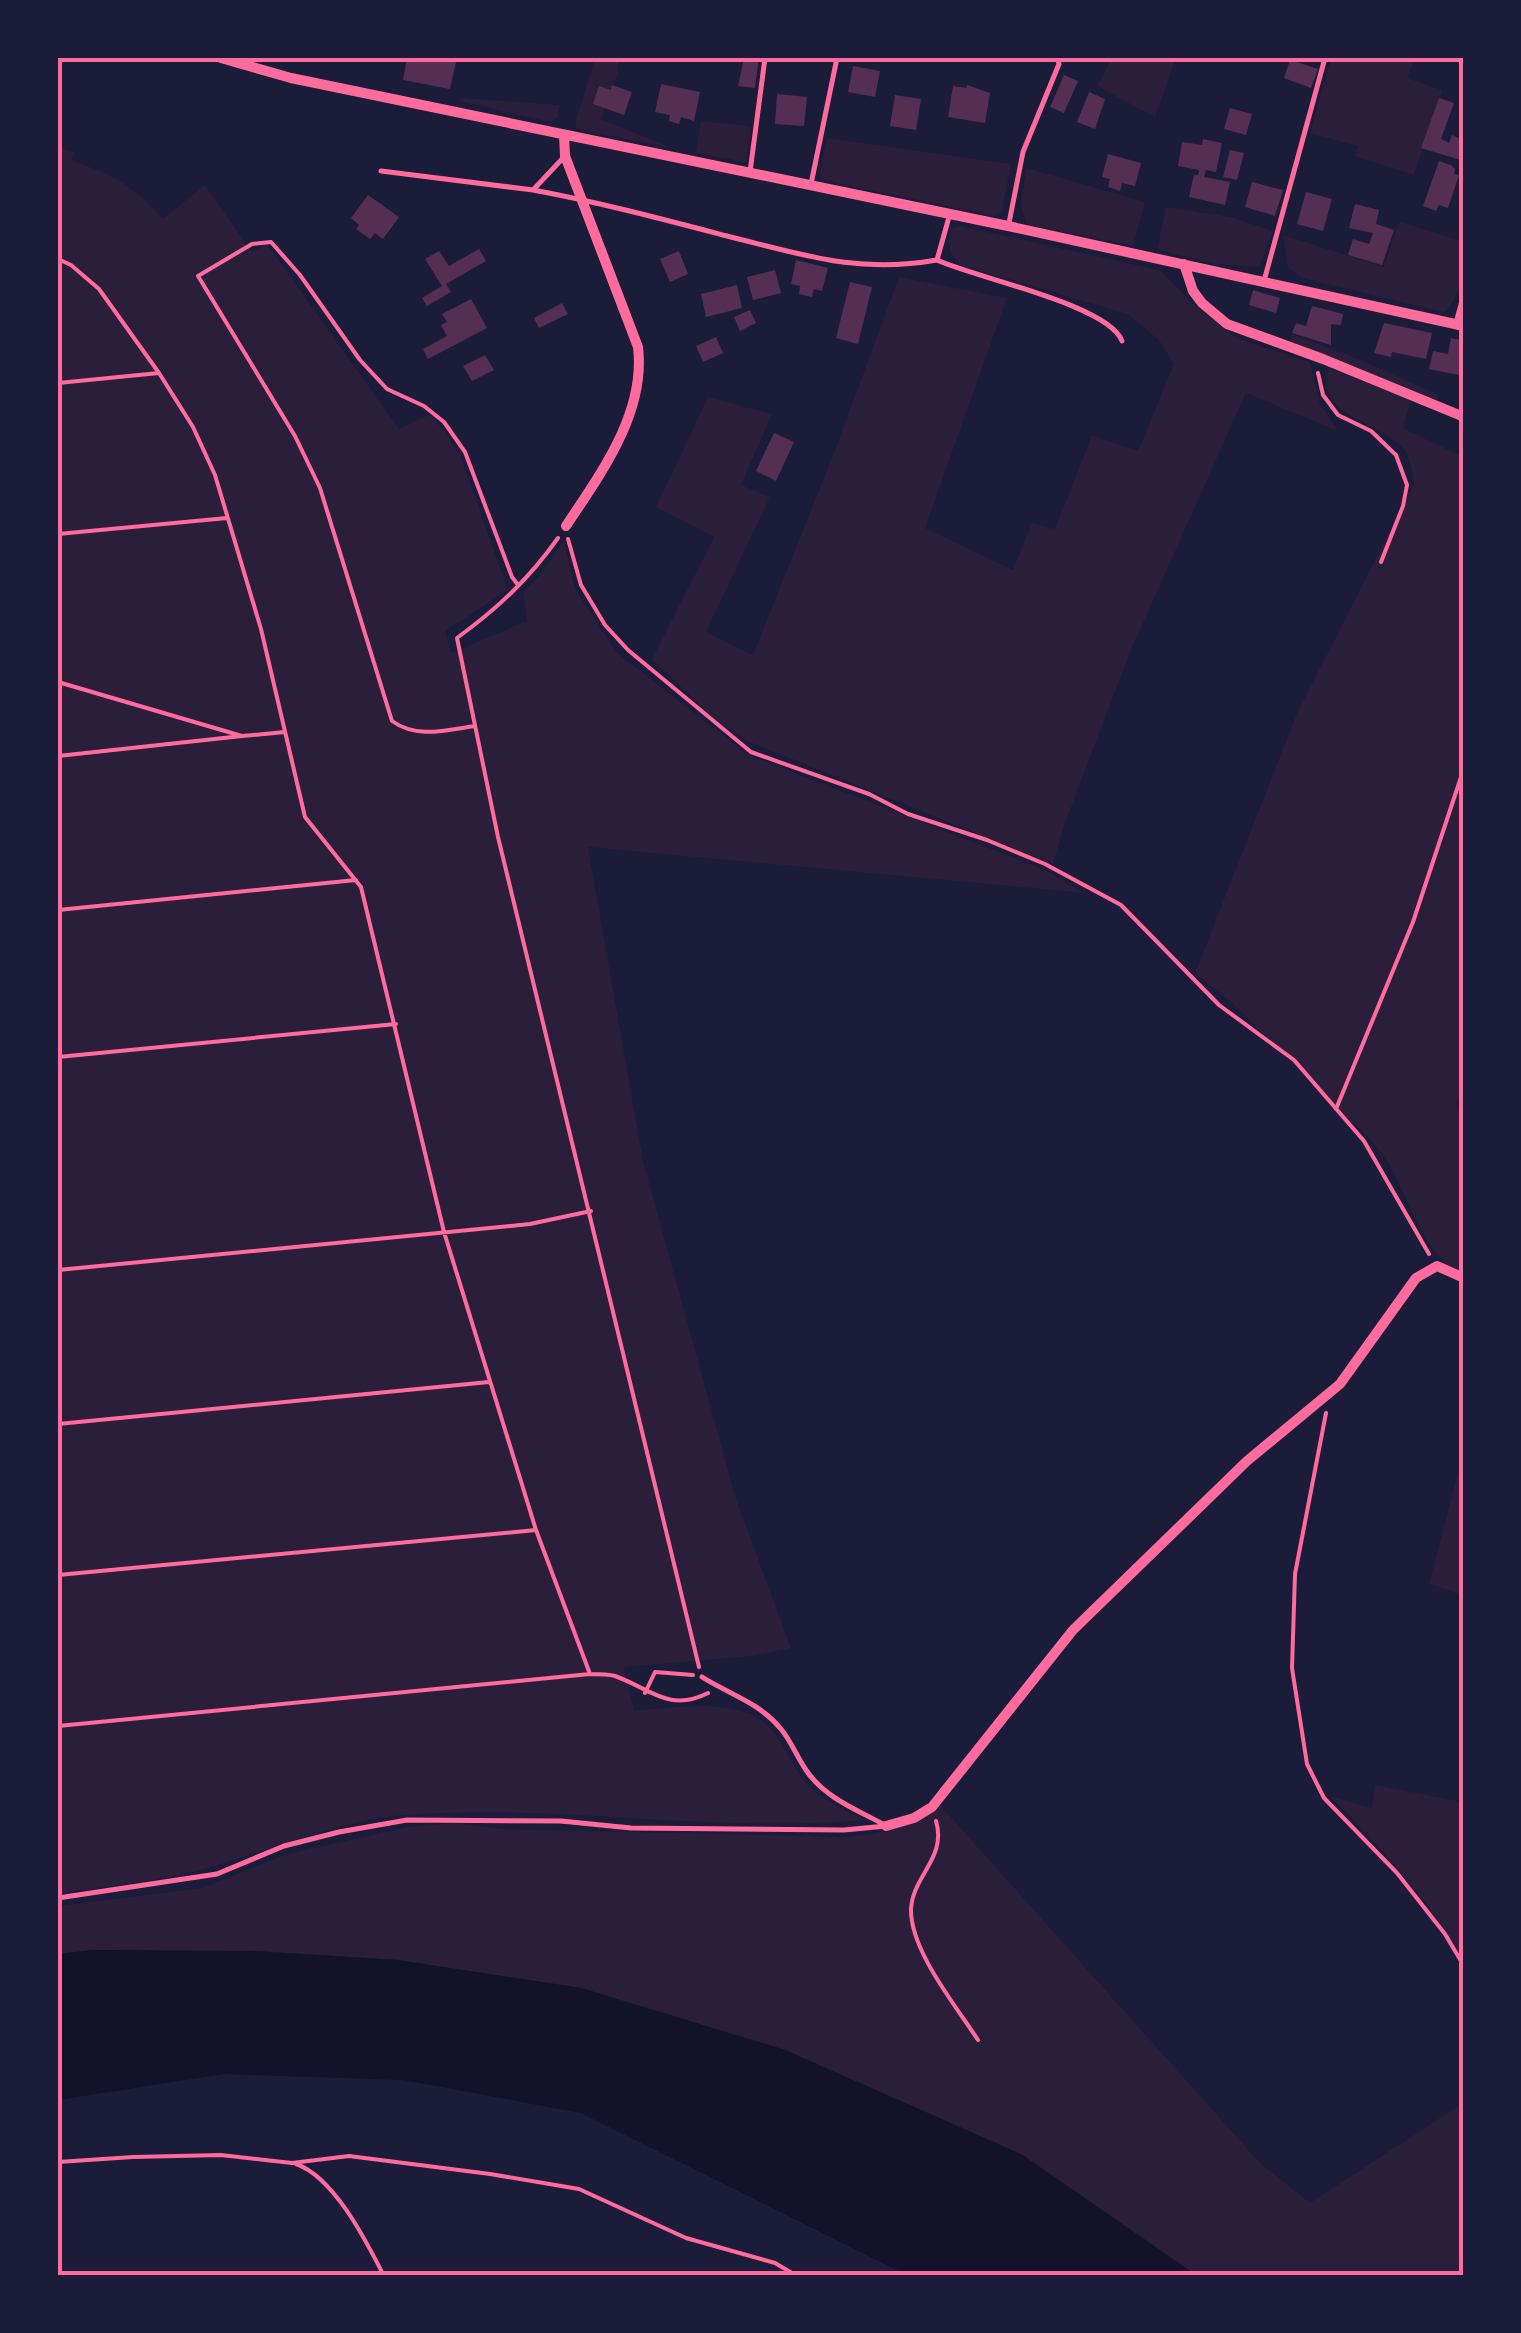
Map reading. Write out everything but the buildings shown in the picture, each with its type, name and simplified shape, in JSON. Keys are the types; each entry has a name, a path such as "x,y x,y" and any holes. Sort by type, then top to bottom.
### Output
{"street":[{"path":"221,58 291,78 1008,226 1461,325 1464,303"},
{"path":"564,135 565,156 638,346 640,366 635,402 624,428 566,526"},
{"path":"1184,264 1202,304 1226,324 1464,417"},
{"path":"886,1826 914,1818 932,1807 1074,1630 1248,1461 1330,1394 1416,1278 1437,1266 1464,1278"}],"lane":[{"path":"750,174 765,58"},
{"path":"810,187 837,58"},
{"path":"1008,226 1023,152 1059,64 1057,58"},
{"path":"1264,281 1325,58"},
{"path":"533,190 565,156"},
{"path":"382,171 582,199 843,265 902,266 937,260 964,273 1044,295 1099,318 1118,331 1122,340"},
{"path":"937,260 949,215"},
{"path":"702,1677 737,1693 782,1730 808,1773 825,1792 886,1826"},
{"path":"58,1898 216,1874 284,1846 407,1820 561,1821 650,1828 844,1830 886,1826"}],"path":[{"path":"475,726 420,733 392,721 320,488 295,436 198,276 252,244 271,242 300,275 360,360 387,389 424,406 444,422 465,452 519,587"},
{"path":"58,260 99,288 160,373 215,475 261,629 305,817 362,886 444,1232 536,1530 590,1674"},
{"path":"1323,359 1318,373 1323,394 1338,415 1371,431 1396,456 1406,485 1404,506 1381,562"},
{"path":"58,383 160,373"},
{"path":"58,534 229,518"},
{"path":"566,526 519,587 496,610 457,638 498,837 702,1677 656,1672 645,1693"},
{"path":"566,526 581,585 605,625 628,650 751,752 869,794 908,814 987,840 1045,864 1122,905 1218,1004 1294,1060 1364,1140 1437,1266"},
{"path":"58,682 242,736"},
{"path":"58,756 285,732"},
{"path":"1336,1108 1413,922 1464,768"},
{"path":"58,910 356,880"},
{"path":"58,1057 396,1024"},
{"path":"58,1270 530,1224 591,1211"},
{"path":"58,1424 489,1382"},
{"path":"1330,1394 1295,1574 1292,1668 1307,1764 1324,1798 1398,1873 1445,1934 1464,1966"},
{"path":"58,1575 536,1530"},
{"path":"58,1726 590,1674 614,1675 645,1693 669,1700 696,1699 714,1684"},
{"path":"932,1807 939,1846 911,1907 916,1941 978,2040"},
{"path":"58,2162 221,2156 292,2163 349,2156 579,2189 686,2238 775,2264 797,2276"},
{"path":"292,2163 322,2177 384,2276"}],"shaded area":[{"path":"595,58 618,58 618,72 601,119 674,149 578,129 575,124"},
{"path":"1112,58 1176,58 1155,117 1097,86"},
{"path":"1331,58 1415,58 1407,78 1442,90 1414,175 1355,156 1358,146 1310,133"},
{"path":"461,98 560,105 557,118 550,122 460,101"},
{"path":"701,121 751,126 746,162 696,153"},
{"path":"827,138 1011,164 1002,211 994,216 822,180 819,177"},
{"path":"58,147 74,152 71,160 111,176 131,189 163,219 205,185 252,252 267,244 399,429 431,414 459,452 508,590 445,631 451,653 527,621 523,592 539,577 564,540 575,589 617,653 749,755 1045,870 1085,893 588,847 643,1161 736,1499 791,1648 752,1656 624,1667 634,1710 711,1706 756,1717 772,1730 813,1790 866,1820 750,1823 520,1813 404,1815 331,1829 176,1876 58,1894"},
{"path":"1026,168 1145,202 1133,246 1027,224 1021,206"},
{"path":"1166,207 1231,217 1273,231 1259,267 1217,264 1157,250"},
{"path":"1399,222 1463,241 1459,288 1444,312 1302,278 1288,267 1283,235 1384,267"},
{"path":"960,226 1159,270 1238,339 1310,362 1320,404 1338,431 1246,393 1130,652 1053,864 745,740 711,716 652,659 714,537 656,507 708,397 772,414 741,485 770,497 706,632 753,655 899,277 1007,298 925,528 1013,570 1032,523 1055,529 1092,435 1138,451 1174,364 1159,340 1128,314 961,265 949,245 951,229"},
{"path":"1292,334 1439,395 1436,401 1290,341"},
{"path":"1328,368 1411,400 1403,428 1463,457 1464,1081 1457,1105 1464,1107 1463,1272 1450,1266 1428,1241 1387,1161 1366,1135 1232,1003 1195,973 1297,713 1414,484 1402,447 1350,415 1330,397 1326,384"},
{"path":"1463,1453 1464,1595 1429,1584"},
{"path":"1375,1785 1463,1802 1463,1958 1401,1873 1330,1796 1372,1808"},
{"path":"941,1806 1260,2163 1310,2203 1463,2103 1463,2275 1196,2275 1021,2154 785,2050 581,1988 398,1960 253,1951 93,1950 58,1954 58,1906 203,1888 287,1854 408,1827 453,1823 501,1829 850,1837 898,1827"},
{"path":"93,1950 253,1951 398,1960 581,1988 785,2050 1021,2154 1196,2275 907,2275 581,2113 404,2080 224,2074 58,2100 58,1954"}]}
